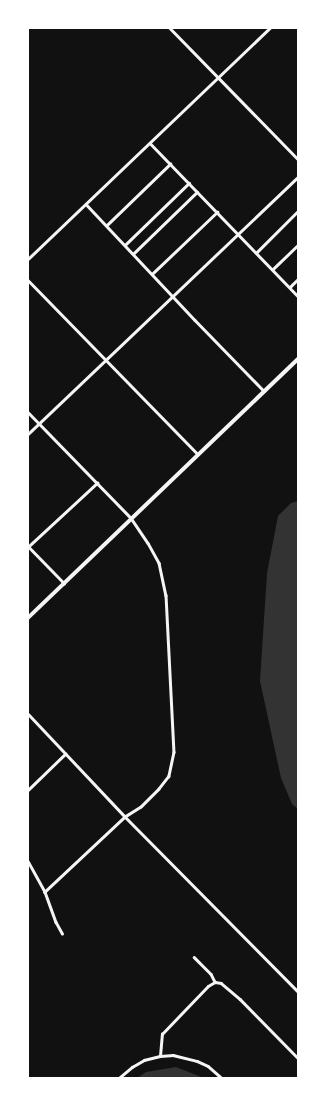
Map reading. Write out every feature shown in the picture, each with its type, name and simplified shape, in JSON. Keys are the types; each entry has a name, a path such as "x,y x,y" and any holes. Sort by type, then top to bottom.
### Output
{"main road":[{"path":"28,618 298,359"}],"street":[{"path":"170,28 298,159"},
{"path":"28,259 270,28"},
{"path":"150,143 239,233 298,296"},
{"path":"107,225 170,164"},
{"path":"28,434 298,177"},
{"path":"125,245 189,183"},
{"path":"133,254 197,192"},
{"path":"86,204 173,297 264,390"},
{"path":"257,252 298,211"},
{"path":"152,274 217,212"},
{"path":"273,269 298,245"},
{"path":"290,287 298,279"},
{"path":"28,280 198,454"},
{"path":"28,412 131,518 148,543 159,563 166,594 174,752 169,776 159,789 141,807 125,817 45,892"},
{"path":"64,583 28,546 97,483"},
{"path":"28,714 125,817 298,992"},
{"path":"28,790 65,754"},
{"path":"28,861 45,892 56,922 62,933"},
{"path":"194,957 211,974 215,982 223,985 240,999 298,1058"},
{"path":"160,1056 162,1034 208,986 215,982"},
{"path":"119,1078 137,1063 160,1056 180,1056 191,1058 208,1066 222,1078"}],"shaded area":[{"path":"298,501 298,809 292,804 281,778 260,681 267,573 278,516 291,503"},
{"path":"176,1067 204,1078 137,1078 146,1072"}]}
